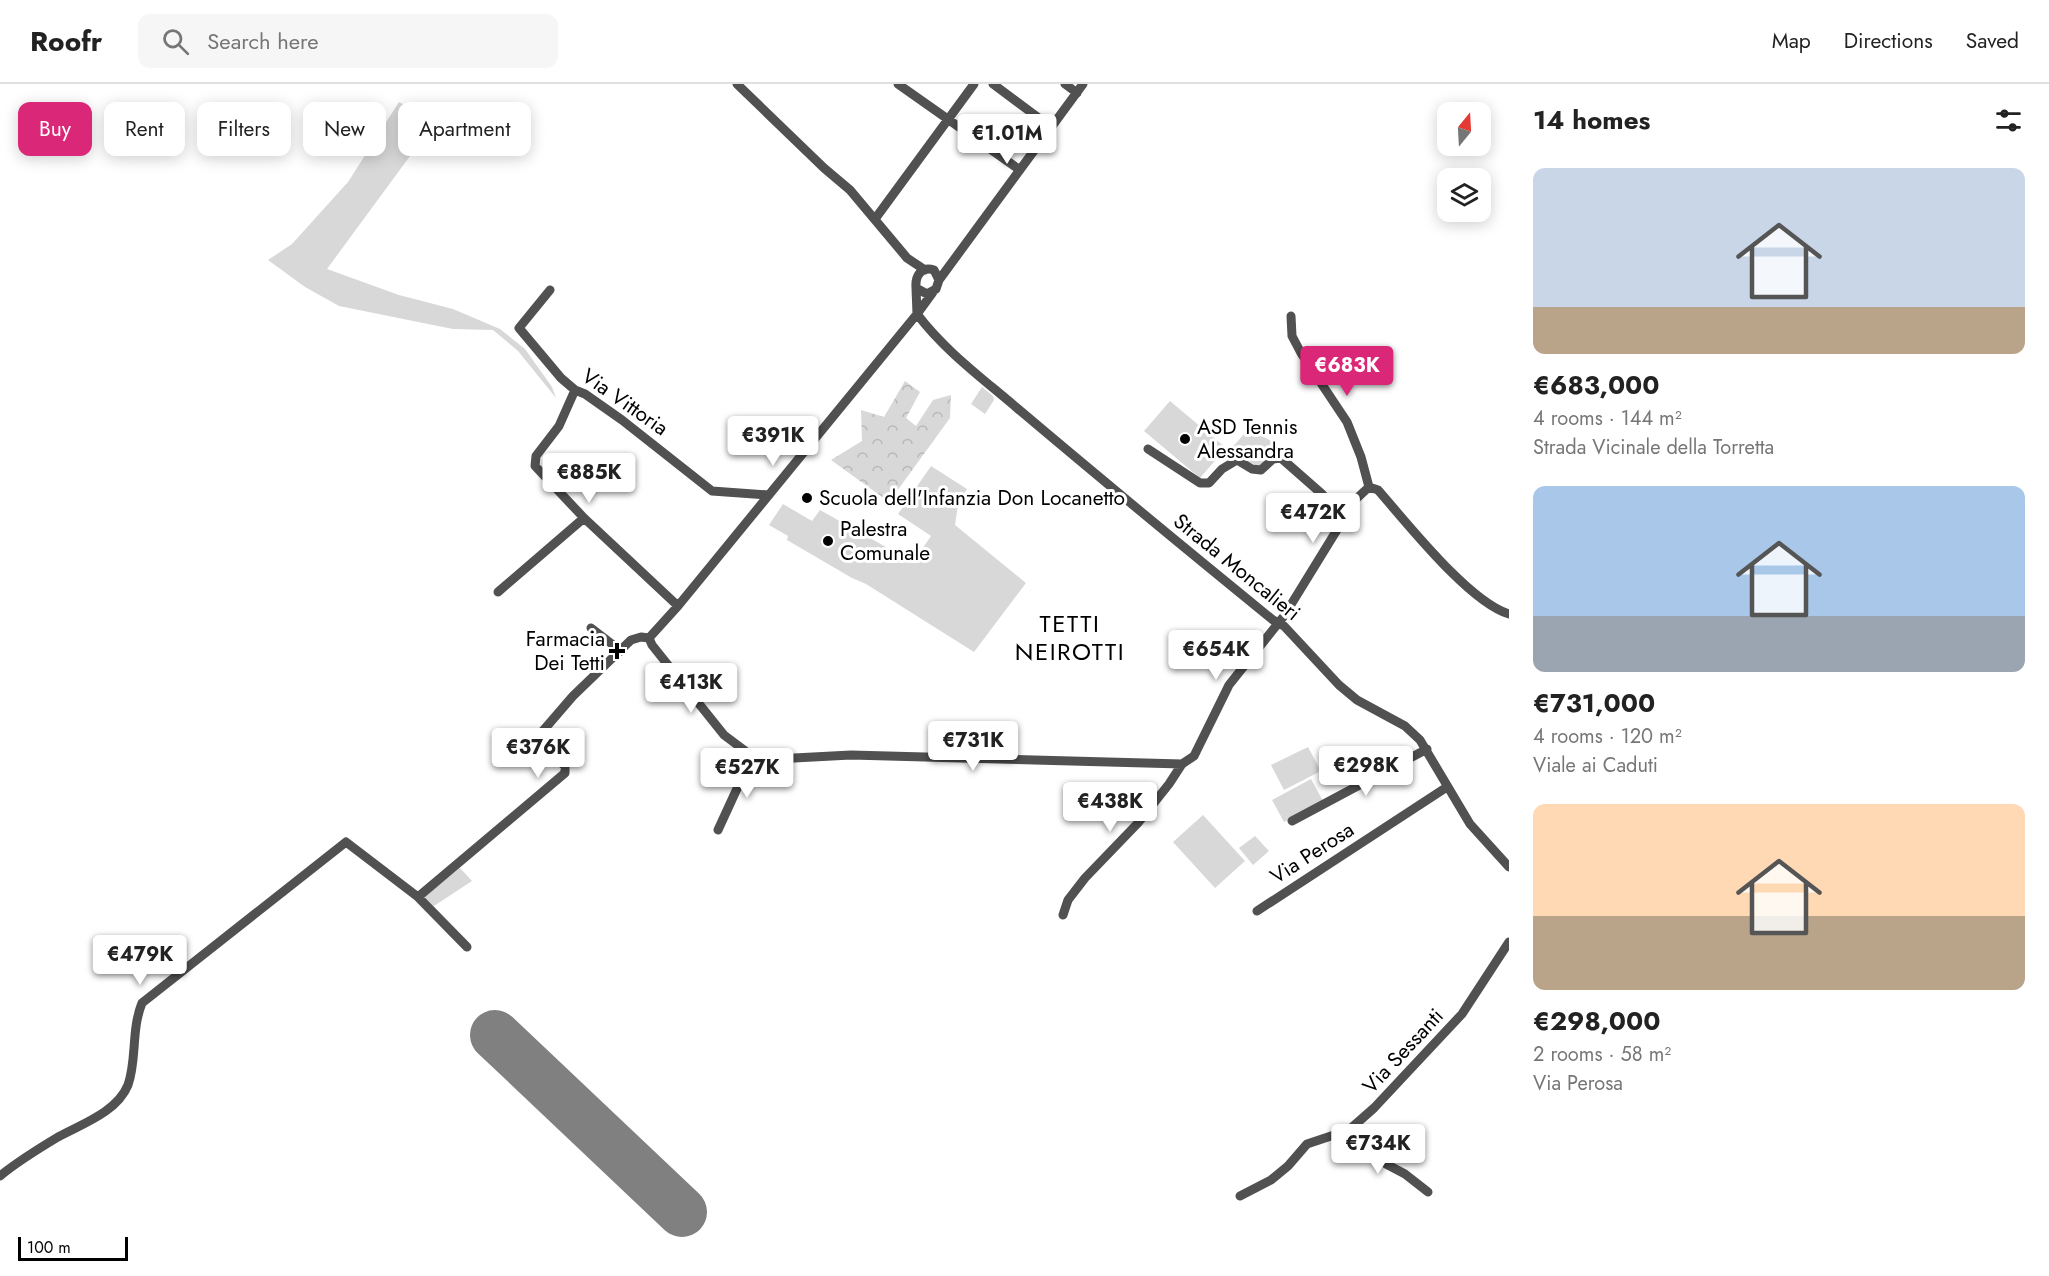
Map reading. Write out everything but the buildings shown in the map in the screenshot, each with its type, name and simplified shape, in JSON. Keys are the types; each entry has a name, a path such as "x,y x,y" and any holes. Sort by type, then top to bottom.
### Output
{"street":[{"path":"737,84 824,168 850,189 907,258 915,284 917,314"},
{"path":"898,84 1020,170"},
{"path":"875,219 974,84"},
{"path":"993,84 1051,127"},
{"path":"1065,84 1077,93"},
{"path":"649,638 678,606 925,304 936,289 939,280 1083,84"},
{"path":"907,258 937,273 939,280"},
{"path":"915,284 919,273 953,262"},
{"path":"915,284 923,293 933,292"},
{"name":"Via Vittoria","path":"550,290 519,328 561,378 575,390 585,394 622,420 712,491 769,495"},
{"path":"925,304 931,329"},
{"name":"Strada Moncalieri","path":"917,314 940,342 963,364 1069,453 1284,626 1339,685 1357,700 1405,726 1420,740 1470,824 1509,867"},
{"path":"1291,316 1292,336 1301,354 1347,422 1361,457 1369,487"},
{"path":"575,390 559,426 536,456 535,466 584,518 678,606"},
{"path":"1148,449 1200,483 1209,483 1222,469 1237,460 1252,469 1261,470 1273,459 1281,458 1322,494 1344,518"},
{"path":"1063,915 1068,900 1085,878 1138,823 1182,764 1194,756 1229,685 1278,623 1299,593 1356,499 1369,487"},
{"path":"1369,487 1378,490 1430,549 1484,602 1509,614"},
{"path":"498,592 584,518"},
{"path":"591,628 621,651"},
{"path":"418,897 565,772 565,766 535,740 573,696 631,640 641,637 649,638"},
{"path":"649,638 652,645 724,735 752,756 763,761 851,755 1182,764"},
{"path":"1292,821 1427,750"},
{"path":"718,830 752,756"},
{"name":"Via Perosa","path":"1257,910 1447,787"},
{"path":"0,1176 20,1161 88,1122 120,1099 129,1080 137,1015 142,1003 346,842 418,897 467,947"},
{"name":"Via Sessanti","path":"1240,1196 1271,1180 1288,1166 1307,1144 1349,1130 1374,1108 1462,1014 1509,942"},
{"path":"1349,1130 1386,1164 1405,1174 1428,1192"}],"green space":[{"path":"398,104 398,156 410,156 327,269 399,295 453,309 500,329 525,349 552,387 556,398 518,351 493,330 453,329 339,306 305,287 268,260 292,244 348,182 365,156 386,156 386,122"},
{"path":"905,381 920,392 906,418 916,426 933,400 951,395 950,418 889,502 831,460 862,441 861,410 884,417"},
{"path":"982,387 993,396 994,400 985,414 971,404"},
{"name":"ASD Tennis Alessandra","path":"1170,401 1226,448 1200,478 1144,431"},
{"path":"1244,434 1263,437 1279,447 1260,466 1231,457 1230,450"},
{"path":"931,466 967,489 958,505 955,525 1026,583 974,652 866,584 787,540 788,536 769,525 783,504 812,521 820,510 902,556 920,552 931,536 898,514"},
{"path":"1308,747 1321,771 1284,790 1271,765"},
{"path":"1311,779 1323,801 1284,822 1272,800"},
{"path":"1203,815 1245,861 1215,888 1173,842"},
{"path":"1255,836 1269,851 1253,865 1239,848"},
{"path":"460,868 472,881 434,906 424,897"}],"runway":[{"path":"495,1035 682,1212"}],"place":[{"name":"ASD Tennis Alessandra","path":"1185,439"},
{"name":"Scuola dell'Infanzia Don Locanetto","path":"807,498"},
{"name":"Palestra Comunale","path":"828,541"},
{"name":"Farmacia Dei Tetti","path":"617,651"}],"district":[{"name":"TETTI NEIROTTI","path":"1070,638"}]}
